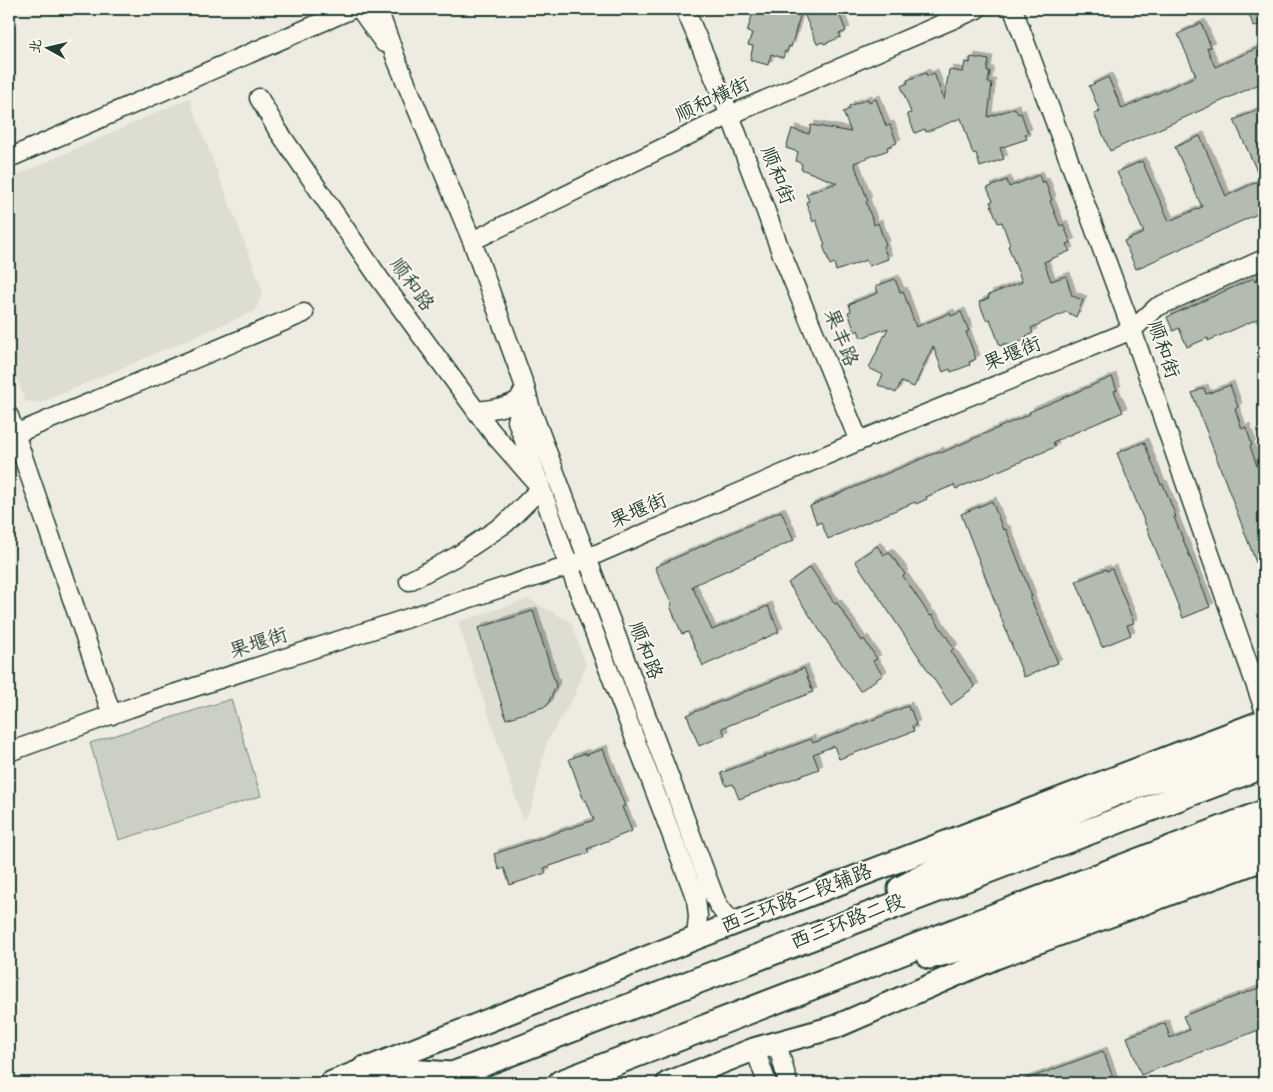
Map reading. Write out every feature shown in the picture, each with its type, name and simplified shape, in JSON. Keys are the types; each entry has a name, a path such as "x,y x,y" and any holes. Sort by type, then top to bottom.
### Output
{"highway":[{"path":"800,941 956,860 1118,792 1264,743"},
{"name":"西三环路二段","path":"443,1079 1264,765"},
{"path":"562,1083 1264,813"},
{"path":"816,985 989,941 1074,912 1264,838"},
{"path":"366,1069 443,1079"}],"main road":[{"name":"西三环路二段辅路","path":"331,1083 696,938 1264,721"},
{"path":"668,1083 766,1046 835,1027 997,957 1264,859"}],"street":[{"path":"9,158 352,9"},
{"name":"顺和路","path":"360,9 397,61"},
{"name":"顺和路","path":"378,9 397,61 472,242 586,558 715,899 725,915 735,924"},
{"name":"顺和街","path":"685,9 730,115 781,252"},
{"name":"顺和横街","path":"472,242 730,115 977,9"},
{"name":"顺和街","path":"1013,9 1132,330 1264,708"},
{"name":"顺和路","path":"259,98 277,129 380,278 491,431 540,488"},
{"name":"果丰路","path":"781,252 859,441"},
{"name":"果堰街","path":"9,752 112,715 569,566 859,441 1132,330 1157,307 1264,259"},
{"path":"15,434 304,313"},
{"path":"476,411 492,410 518,400 525,387"},
{"path":"517,421 525,387"},
{"path":"491,431 517,421 530,406"},
{"path":"9,416 112,715"},
{"name":"顺和路","path":"517,421 569,566 696,899 698,916 696,938"},
{"path":"408,581 457,556 506,523 540,488"},
{"path":"766,1046 766,1083"},
{"path":"766,1046 788,1083"}],"shaded area":[{"path":"189,98 263,291 255,311 40,403 25,401 9,357 9,179"},
{"path":"528,599 571,622 586,665 573,698 547,741 532,807 523,820 458,622"},
{"path":"231,699 261,796 119,840 90,743"}],"building":[{"path":"754,9 802,9 791,47 789,46 787,52 785,51 783,58 771,54 768,65 750,60 753,46 748,45 752,33 747,32"},
{"path":"802,9 837,9 846,31 839,34 841,37 824,44 823,42 817,44"},
{"path":"1247,9 1264,9 1264,23 1254,27"},
{"path":"1201,23 1211,47 1207,48 1215,67 1264,45 1264,82 1110,151 1094,114 1100,112 1089,86 1108,77 1122,109 1196,76 1178,34"},
{"path":"971,57 989,60 987,71 990,71 988,83 992,83 988,117 1015,108 1018,114 1021,113 1028,133 1025,134 1027,139 1000,148 1004,159 980,167 976,153 973,154 961,118 926,132 925,129 915,133 907,114 911,113 901,86 908,83 907,80 926,73 927,76 934,73 944,100 949,70 963,72 965,62 970,63"},
{"path":"868,99 869,102 876,99 886,126 890,125 897,143 887,147 888,150 854,163 868,201 866,202 874,225 878,223 886,245 883,246 888,259 869,266 866,260 836,271 834,263 830,265 816,220 813,222 806,202 809,201 806,194 837,183 801,169 802,164 796,161 798,152 786,148 792,129 809,134 811,125 851,132 843,112 850,109 849,106"},
{"path":"1259,109 1264,121 1264,211 1136,269 1124,241 1144,233 1117,172 1142,161 1169,221 1202,207 1175,147 1200,136 1226,196 1261,180 1234,120"},
{"path":"1039,175 1042,183 1045,181 1052,200 1050,201 1060,226 1063,224 1071,243 1067,244 1070,251 1044,262 1051,281 1066,276 1072,296 1083,300 1076,317 1066,312 1031,328 1033,333 1026,336 1027,339 1009,346 1007,343 1000,346 990,319 986,320 979,302 989,298 988,295 1022,282 1008,246 1010,245 1002,222 998,223 990,202 993,201 987,188 1007,180 1009,187"},
{"path":"1264,276 1264,316 1208,341 1208,338 1187,347 1179,328 1173,331 1167,317 1254,278 1255,281"},
{"path":"895,279 900,292 903,291 916,327 950,313 951,316 961,312 969,331 966,332 976,359 969,362 970,365 951,372 950,369 943,372 933,346 914,387 901,382 896,393 878,385 883,375 869,368 888,328 861,338 858,330 855,332 848,312 851,311 849,304 878,293 876,286"},
{"path":"1112,377 1117,390 1114,391 1123,412 1053,442 1055,447 956,489 954,485 926,497 927,499 916,504 915,502 828,539 821,522 817,524 810,506 940,451 941,453 1030,414 1029,412"},
{"path":"1230,385 1238,407 1235,409 1242,429 1246,427 1258,469 1261,467 1264,476 1264,581 1192,393 1204,388 1206,394"},
{"path":"1144,442 1161,485 1163,484 1176,517 1174,517 1210,607 1183,618 1117,453"},
{"path":"992,501 1003,530 1006,529 1032,597 1030,597 1058,663 1024,677 961,514"},
{"path":"781,511 794,540 692,586 712,630 768,606 779,632 703,666 688,632 682,634 670,606 672,605 655,567"},
{"path":"877,546 884,555 889,552 905,574 903,576 954,648 951,651 975,687 951,705 855,561"},
{"path":"810,567 835,604 837,603 862,641 864,639 877,659 873,661 883,675 860,691 788,583"},
{"path":"1106,569 1107,571 1112,569 1134,623 1127,625 1131,635 1102,647 1076,581"},
{"path":"533,611 556,686 547,706 506,719 478,628"},
{"path":"804,668 813,692 722,728 725,735 699,746 687,715"},
{"path":"908,706 916,725 912,726 914,731 839,759 834,746 813,754 819,769 739,799 733,784 726,786 721,773 811,739 813,743"},
{"path":"603,749 625,806 622,807 632,831 587,849 589,853 544,868 546,873 510,885 504,868 499,870 494,854 594,820 586,800 584,801 569,759"},
{"path":"1264,986 1264,1028 1141,1075 1127,1037 1165,1023 1170,1038 1189,1030 1183,1016"},
{"path":"1103,1051 1115,1083 1019,1082"}]}
